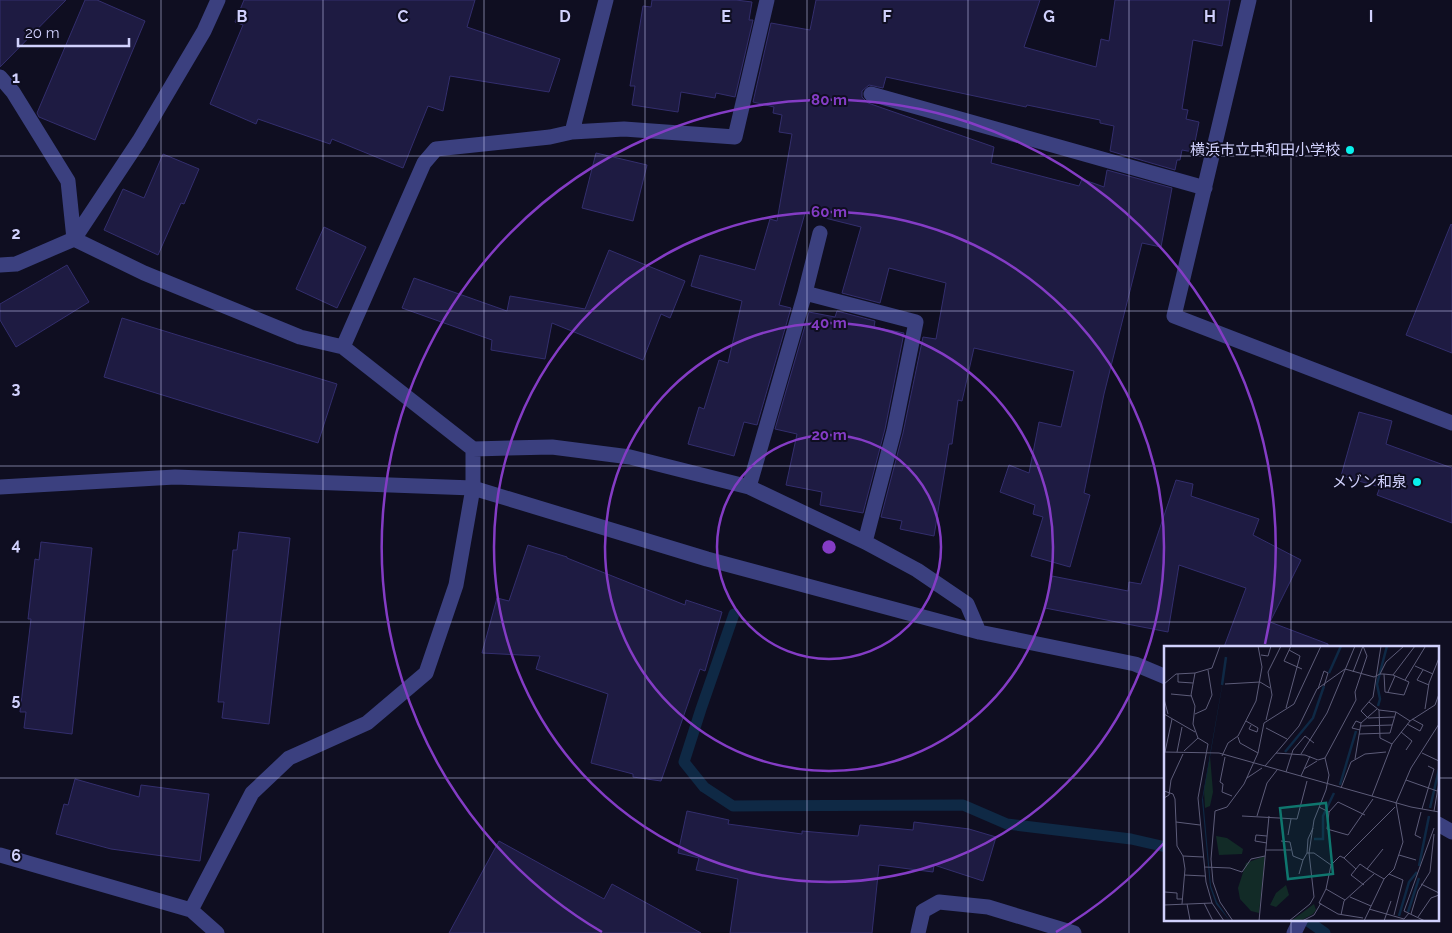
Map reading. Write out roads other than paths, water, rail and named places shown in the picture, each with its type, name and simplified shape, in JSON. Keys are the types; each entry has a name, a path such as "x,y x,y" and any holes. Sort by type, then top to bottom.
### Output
{"street":[{"path":"0,265 16,264 74,239 139,141 204,32 218,0"},
{"path":"572,132 606,0"},
{"path":"343,347 424,163 436,149 550,137 572,132 624,129 734,137 767,0"},
{"path":"1249,0 1174,316 1452,423"},
{"path":"0,77 13,92 68,181 74,239"},
{"path":"871,94 1205,188"},
{"path":"749,488 806,293 820,233"},
{"path":"74,239 144,273 272,326 300,337 343,347 473,449 552,447 630,457 749,488 865,542 917,570 967,604 979,632"},
{"path":"806,293 916,322 894,431 865,542"},
{"path":"190,910 252,793 289,758 367,723 426,674 456,585 472,488 473,449"},
{"path":"0,487 175,477 472,488 707,559 979,632 1135,664 1164,676"},
{"path":"1440,825 1452,832"},
{"path":"0,855 190,910 217,933"},
{"path":"918,933 923,911 938,902 988,907 1074,933"},
{"path":"1294,933 1300,920"}],"waterway":[{"path":"734,614 684,762 704,787 733,806 963,805 1007,824 1131,839 1164,847"},
{"path":"1306,920 1325,933"}],"place":[{"name":"横浜市立中和田小学校","path":"1350,150"},
{"name":"メゾン和泉","path":"1417,482"}]}
